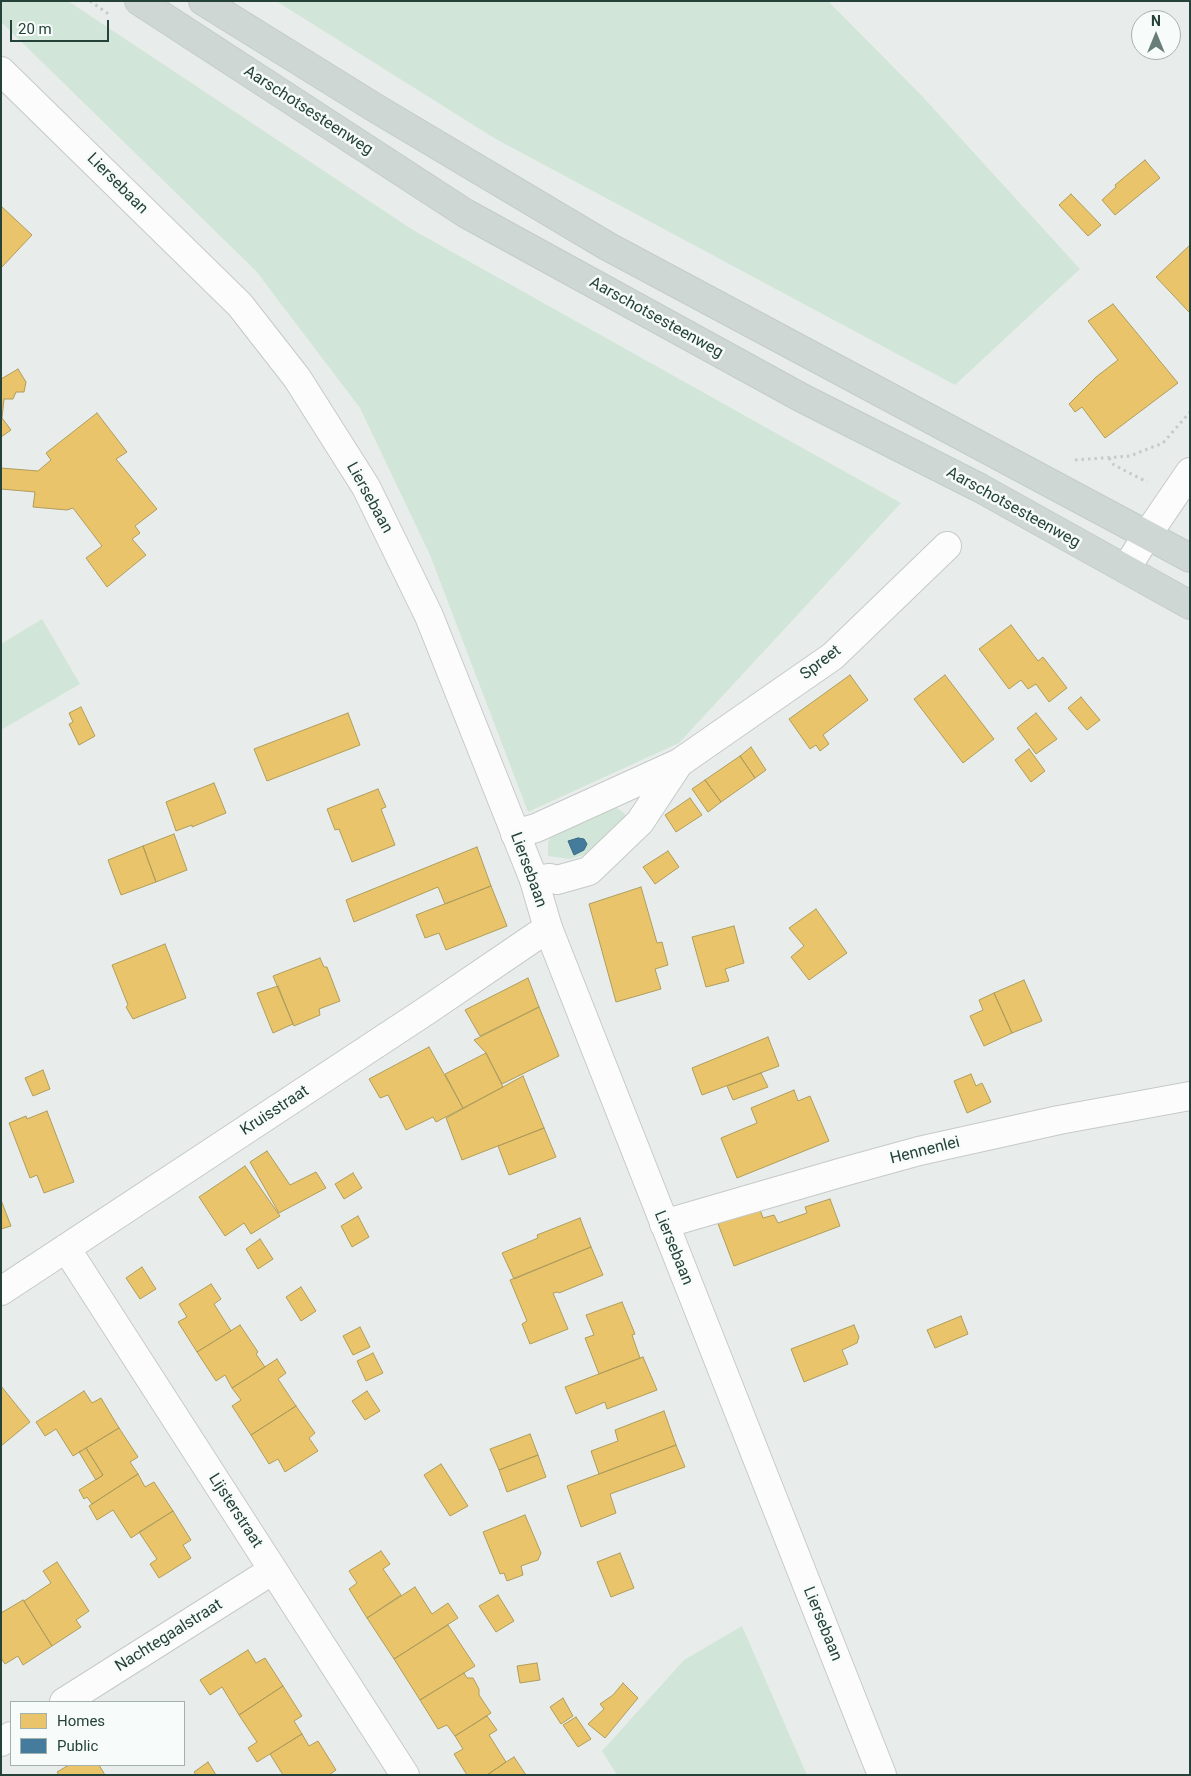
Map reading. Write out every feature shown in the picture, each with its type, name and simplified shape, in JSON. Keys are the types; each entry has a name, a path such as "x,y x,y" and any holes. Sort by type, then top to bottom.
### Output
{"main road":[{"name":"Aarschotsesteenweg","path":"138,1 465,213 802,398 980,488 1190,605"},
{"path":"203,1 377,109 607,246 1190,558"}],"street":[{"name":"Liersebaan","path":"1,71 240,305 297,378 366,487 425,607 534,880 548,928 882,1775"},
{"path":"1126,570 1147,535 1190,472"},
{"name":"Spreet","path":"515,834 536,828 680,763 833,656 947,546"},
{"name":"Spreet","path":"534,880 550,878 557,880 589,870 640,822 680,763"},
{"name":"Kruisstraat","path":"1,1291 429,1009 548,928"},
{"name":"Hennenlei","path":"664,1224 919,1151 1059,1120 1190,1096"},
{"name":"Lijsterstraat","path":"66,1248 405,1775"},
{"name":"Nachtegaalstraat","path":"66,1701 273,1570"}],"path":[{"path":"1067,457 1075,460 1130,456 1163,443 1190,412"}],"green space":[{"path":"1,1 68,1 413,230 901,503 679,743 528,812 430,555 360,408 256,271 1,22"},
{"path":"276,1 828,1 922,96 1080,269 955,385 494,138"},
{"path":"42,619 80,684 1,730 1,644"},
{"path":"605,808 617,808 625,814 625,822 594,852 570,859 548,856 548,842 556,827"},
{"path":"742,1626 807,1775 617,1775 602,1751 684,1660"}],"building: Homes":[{"path":"1145,160 1160,178 1115,215 1102,200 1116,187 1115,185"},
{"path":"1071,194 1101,225 1088,236 1059,205"},
{"path":"1,206 32,235 1,268"},
{"path":"1190,245 1190,311 1189,312 1156,277"},
{"path":"1113,304 1178,383 1105,438 1082,407 1075,412 1069,404 1096,377 1118,360 1088,321"},
{"path":"18,369 26,382 24,392 16,392 13,399 4,399 2,418 11,430 1,437 1,379"},
{"path":"97,413 127,452 116,459 157,509 135,526 140,533 132,539 146,555 107,587 86,558 102,546 73,508 67,510 33,507 35,492 1,489 1,468 38,471 51,460 46,453"},
{"path":"1011,625 1038,661 1043,657 1067,688 1049,702 1036,684 1028,689 1021,680 1009,689 979,649"},
{"path":"850,675 868,700 823,735 829,744 820,751 816,745 810,749 789,719"},
{"path":"945,675 994,739 963,763 914,699"},
{"path":"1081,697 1100,720 1087,730 1068,708"},
{"path":"81,707 95,736 79,745 69,724 73,722 69,713"},
{"path":"348,713 360,745 267,781 254,749"},
{"path":"1036,713 1057,739 1036,754 1017,728"},
{"path":"751,747 766,770 755,778 740,756"},
{"path":"1029,749 1045,771 1031,782 1015,760"},
{"path":"740,756 755,778 721,802 705,780"},
{"path":"705,780 721,802 708,812 692,789"},
{"path":"214,783 226,813 192,827 192,825 176,831 166,802"},
{"path":"378,789 386,807 381,809 395,845 352,862 339,829 335,830 327,809"},
{"path":"690,798 702,815 676,832 665,815"},
{"path":"174,834 187,870 156,882 143,846"},
{"path":"143,846 156,882 121,895 108,860"},
{"path":"477,847 491,886 445,904 438,887 354,922 346,900"},
{"path":"668,851 679,867 655,884 643,867"},
{"path":"491,886 507,926 446,950 439,933 425,938 416,915"},
{"path":"641,887 657,943 662,942 668,965 655,969 661,989 616,1002 589,904"},
{"path":"816,909 847,953 809,980 791,957 804,946 789,928"},
{"path":"734,926 744,963 725,969 729,981 706,987 692,937"},
{"path":"165,944 186,998 133,1019 126,1007 128,1005 112,965"},
{"path":"320,958 324,967 327,967 340,1001 319,1009 320,1015 294,1026 273,976"},
{"path":"528,978 539,1007 480,1036 465,1010"},
{"path":"1024,980 1042,1021 1012,1033 994,993"},
{"path":"278,986 293,1024 273,1033 257,993"},
{"path":"994,993 1012,1033 984,1046 970,1016 983,1010 979,1000"},
{"path":"539,1007 559,1056 502,1084 486,1053 474,1040"},
{"path":"768,1037 779,1066 702,1095 692,1068"},
{"path":"429,1047 463,1108 436,1122 433,1117 406,1130 388,1095 380,1098 369,1079"},
{"path":"486,1053 503,1087 463,1108 445,1074"},
{"path":"43,1070 50,1089 33,1096 25,1078"},
{"path":"761,1073 768,1087 733,1100 727,1086"},
{"path":"971,1074 976,1086 982,1083 991,1102 967,1113 954,1081"},
{"path":"523,1076 544,1128 462,1160 446,1118"},
{"path":"794,1090 798,1101 810,1096 829,1141 737,1178 721,1138 757,1123 751,1108"},
{"path":"47,1111 74,1182 44,1193 37,1175 30,1178 9,1123 26,1116 27,1119"},
{"path":"544,1128 556,1157 509,1175 498,1146"},
{"path":"267,1151 290,1185 316,1172 326,1188 279,1213 250,1162"},
{"path":"245,1166 280,1216 251,1234 244,1223 225,1236 199,1197"},
{"path":"353,1173 362,1188 344,1199 335,1184"},
{"path":"830,1199 840,1226 734,1266 717,1221 759,1207 763,1218 774,1215 778,1223 807,1213 805,1207"},
{"path":"1,1200 11,1226 1,1229"},
{"path":"358,1216 369,1237 352,1247 341,1226"},
{"path":"580,1218 591,1247 514,1279 502,1253 538,1238 537,1235"},
{"path":"260,1239 273,1259 258,1269 246,1249"},
{"path":"591,1247 603,1275 559,1293 553,1293 568,1329 530,1344 522,1324 527,1321 510,1280"},
{"path":"142,1267 156,1289 140,1299 126,1278"},
{"path":"211,1284 221,1299 214,1304 231,1331 197,1352 178,1322 187,1317 179,1304"},
{"path":"301,1287 316,1311 301,1321 286,1297"},
{"path":"622,1302 635,1334 632,1335 640,1358 599,1374 585,1338 594,1335 586,1315"},
{"path":"961,1316 968,1334 935,1348 927,1330"},
{"path":"240,1325 258,1352 256,1354 265,1367 232,1388 225,1375 216,1381 197,1352"},
{"path":"854,1325 859,1337 857,1343 842,1350 848,1364 804,1382 791,1349"},
{"path":"360,1327 370,1347 353,1355 343,1336"},
{"path":"373,1353 383,1373 366,1381 357,1361"},
{"path":"643,1357 657,1390 607,1409 605,1402 576,1414 565,1387"},
{"path":"277,1359 286,1373 278,1379 296,1406 251,1435 232,1406 241,1400 232,1388"},
{"path":"1,1386 30,1422 1,1446"},
{"path":"84,1391 92,1403 101,1398 119,1428 73,1456 56,1429 45,1436 36,1422"},
{"path":"367,1391 380,1411 365,1420 352,1401"},
{"path":"296,1406 315,1433 309,1438 318,1451 285,1472 278,1459 269,1464 251,1435"},
{"path":"664,1411 676,1445 599,1474 591,1451 618,1441 615,1430"},
{"path":"119,1428 138,1457 130,1462 138,1474 92,1504 87,1497 84,1499 79,1490 103,1475 86,1448"},
{"path":"530,1434 538,1455 499,1470 490,1449"},
{"path":"676,1445 685,1467 610,1494 616,1513 581,1527 567,1486"},
{"path":"86,1448 103,1475 96,1480 79,1452"},
{"path":"538,1455 546,1477 507,1492 499,1470"},
{"path":"441,1464 468,1506 450,1516 424,1475"},
{"path":"138,1474 145,1487 154,1482 173,1511 131,1538 113,1510 97,1520 89,1506"},
{"path":"173,1511 191,1540 183,1545 191,1558 159,1578 150,1564 157,1559 139,1532"},
{"path":"525,1515 541,1553 538,1560 521,1566 523,1575 507,1581 504,1573 500,1574 483,1532"},
{"path":"381,1551 390,1564 383,1569 401,1595 367,1618 349,1589 357,1583 349,1571"},
{"path":"620,1553 634,1588 611,1597 597,1562"},
{"path":"57,1562 89,1611 76,1620 81,1627 52,1646 24,1601 51,1583 43,1571"},
{"path":"415,1587 432,1614 448,1603 458,1618 394,1659 367,1618"},
{"path":"498,1595 514,1621 496,1632 479,1606"},
{"path":"23,1600 52,1646 23,1665 18,1656 5,1664 1,1658 1,1613"},
{"path":"448,1625 475,1666 420,1700 394,1659"},
{"path":"248,1650 256,1663 265,1658 283,1686 239,1715 222,1687 210,1695 200,1680"},
{"path":"537,1663 540,1680 520,1683 517,1666"},
{"path":"464,1673 467,1678 473,1678 479,1689 479,1695 491,1713 455,1736 447,1725 438,1729 420,1700"},
{"path":"623,1683 638,1698 605,1738 588,1724 604,1709 600,1704 613,1695"},
{"path":"283,1686 302,1716 294,1721 302,1734 257,1762 248,1748 257,1742 239,1715"},
{"path":"563,1698 573,1716 561,1724 550,1707"},
{"path":"487,1716 497,1730 489,1735 506,1762 487,1775 467,1775 454,1754 463,1749 455,1736"},
{"path":"576,1717 591,1739 578,1747 563,1725"},
{"path":"302,1734 309,1746 318,1741 336,1770 329,1775 283,1775 270,1754"},
{"path":"514,1757 526,1775 487,1775 506,1762"},
{"path":"208,1762 216,1775 196,1775 194,1772"},
{"path":"67,1766 100,1766 105,1775 59,1775 57,1772"}],"building: Public":[{"path":"578,838 584,839 587,844 584,850 574,855 568,841"}]}
